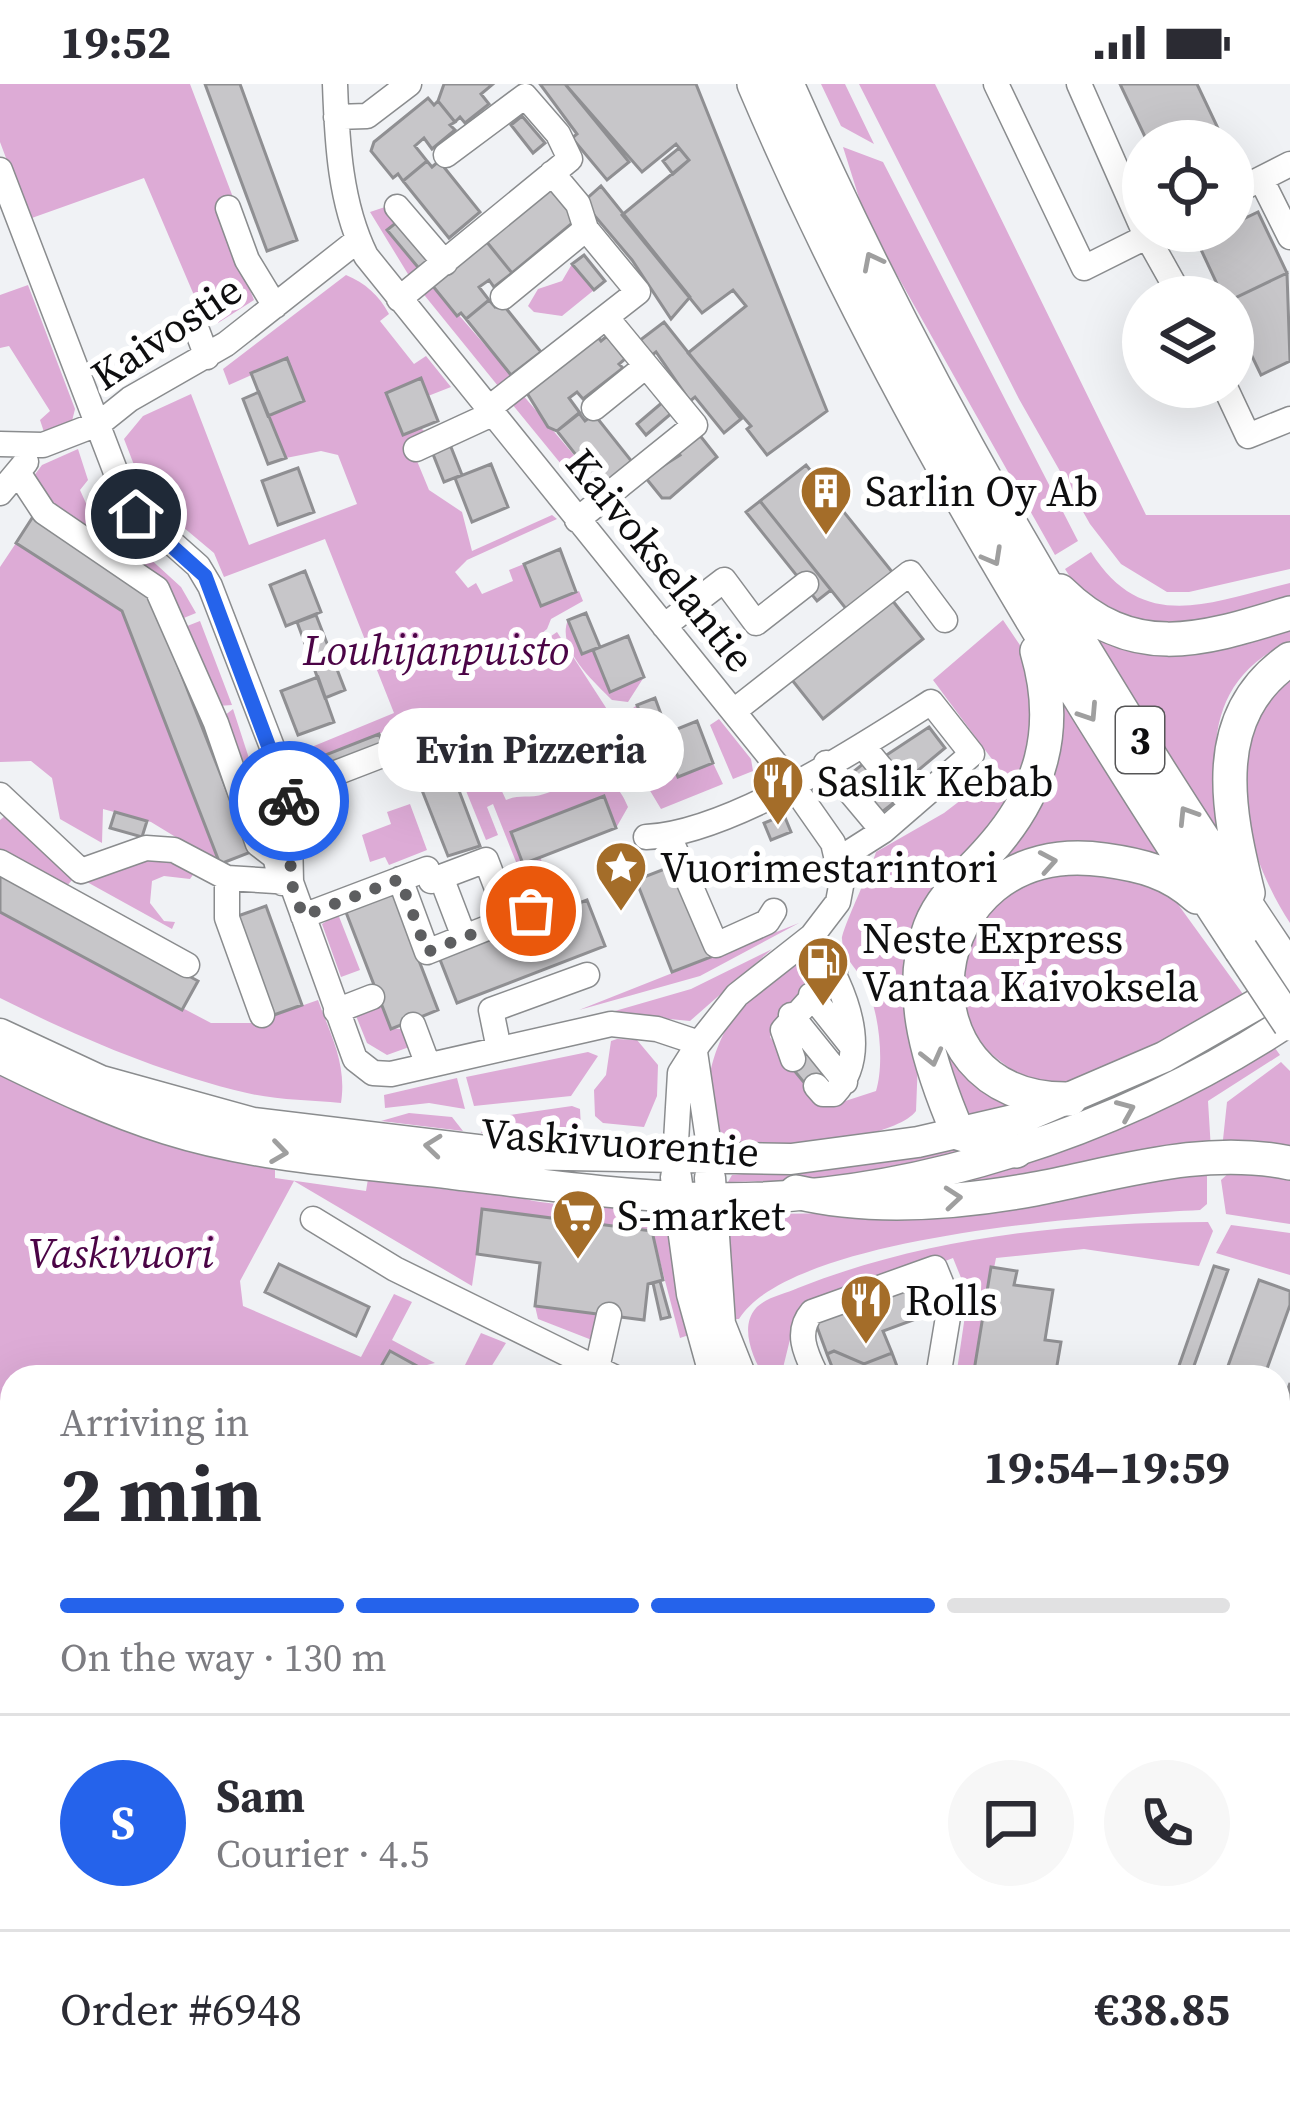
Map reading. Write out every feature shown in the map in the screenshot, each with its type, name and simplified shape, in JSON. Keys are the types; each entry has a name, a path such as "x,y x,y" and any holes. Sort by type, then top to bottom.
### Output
{"highway":[{"name":"3","path":"754,84 794,179 906,399 1026,615 1245,929 1290,970"},
{"name":"3","path":"787,84 914,345 1033,564 1245,929 1290,1022"},
{"path":"1033,564 1089,617 1151,640 1198,639 1290,614"},
{"path":"1016,1151 958,1133 928,1045 922,956 931,925 950,892 1024,806 1042,765 1050,717 1048,690 1026,615"},
{"path":"1245,929 1230,806 1234,727 1257,687 1290,658"},
{"path":"1070,1100 1021,1096 1004,1089 964,1046 949,1006 947,967 958,926 997,881 1032,864 1096,859 1161,872 1245,929"},
{"path":"796,1192 836,1202 945,1199 1030,1190 1180,1160 1290,1163"}],"main road":[{"name":"Vaskivuorentie","path":"0,1034 101,1081 253,1123 511,1154 710,1160 861,1151 958,1133 1070,1100 1164,1057 1290,985"},
{"name":"Vaskivuorentie","path":"0,1058 94,1103 224,1143 710,1198 889,1180 1016,1151 1135,1107 1290,1022"},
{"path":"675,1159 698,1328 720,1365"},
{"path":"710,1160 726,1365"}],"street":[{"name":"Kaivokselantie","path":"335,84 341,167 358,240 399,299 791,783 826,830 839,859"},
{"path":"336,117 367,116 409,84"},
{"path":"996,84 1084,268 1122,247"},
{"path":"1079,84 1122,176"},
{"path":"399,299 570,159 558,134 525,96 446,155"},
{"path":"1254,182 1290,164"},
{"path":"0,170 128,504 205,576 289,791 290,894"},
{"path":"416,449 490,412 638,292 586,229 578,204 553,173"},
{"path":"1261,178 1290,237"},
{"path":"397,207 445,262"},
{"path":"228,208 247,260 275,306"},
{"path":"503,297 586,229"},
{"name":"Kaivostie","path":"0,444 29,448 100,423 130,399 207,357 358,240"},
{"path":"577,520 695,425 606,317"},
{"path":"195,325 207,357"},
{"path":"594,408 646,366"},
{"path":"1235,408 1248,436 1290,419"},
{"path":"0,493 19,474 29,448"},
{"path":"19,474 44,512 158,589 216,723 258,844 275,857 351,1052 367,1070 381,1075 611,1024 657,1029 697,1047"},
{"path":"734,711 910,573 945,620"},
{"path":"664,626 724,580 756,623 806,584"},
{"path":"675,1159 680,1073 697,1047 749,983 812,936 838,902 839,859 883,831 972,754 931,702 863,746 791,783 657,836 710,939 767,922 784,906"},
{"path":"863,746 912,806"},
{"path":"289,791 385,754"},
{"path":"826,763 883,831"},
{"path":"0,795 81,871"},
{"path":"70,900 81,871 146,848 174,850 227,878 290,894 400,879 427,869 431,881 486,860 500,898"},
{"path":"0,862 187,965"},
{"path":"441,877 464,938"},
{"path":"227,878 227,917 262,1016"},
{"path":"400,879 427,952 550,903"},
{"path":"812,936 835,972 850,1015 844,1082 834,1094 824,1094 816,1086"},
{"path":"794,1059 783,1039 791,1015 835,972"},
{"path":"499,1049 491,1010 587,975"},
{"path":"811,995 850,1044"},
{"path":"336,1010 372,997"},
{"path":"791,1015 844,1082"},
{"path":"413,1024 428,1066"},
{"path":"697,1047 710,1160"},
{"path":"313,1219 395,1269 591,1365"},
{"path":"811,1365 802,1347 805,1320 812,1312 935,1268 950,1305 940,1365"},
{"path":"606,1365 609,1316"}],"green space":[{"path":"0,84 190,84 234,200 217,207 254,300 218,323 205,321 144,178 29,219 0,142"},
{"path":"821,84 845,84 874,144 841,126"},
{"path":"859,84 935,84 1146,515 1290,515 1290,569 1189,592 1167,592 1121,564 1090,524 1019,399"},
{"path":"843,147 883,162 1078,541 1055,555 866,220"},
{"path":"385,207 397,222 388,231 422,272 411,279 370,212"},
{"path":"572,264 594,290 562,316 534,312 528,306 538,289 562,281"},
{"name":"Louhijanpuisto","path":"346,275 381,301 389,314 380,321 414,364 426,356 451,387 428,396 420,379 386,393 428,435 410,444 429,490 462,512 472,551 552,515 557,519 467,560 455,572 468,588 476,583 482,594 513,581 509,570 524,564 541,606 579,591 583,601 551,619 547,629 520,651 523,655 557,632 612,717 603,756 585,733 493,772 506,800 592,779 612,784 628,807 616,828 604,797 512,832 523,863 540,857 550,883 534,889 530,880 524,882 493,804 487,807 498,835 486,840 434,712 305,763 297,753 394,713 325,539 224,577 214,553 146,496 124,439 143,416 191,394 249,545 357,504 338,455 321,451 286,458 268,416 304,401 287,359 229,385 223,369"},
{"path":"430,282 511,375 498,386 421,291"},
{"path":"28,285 75,409 72,421 44,432 40,420 50,411 9,346 0,348 0,295"},
{"path":"522,394 602,488 588,497 512,404"},
{"path":"78,449 88,480 80,490 89,510 97,507 104,530 97,538 62,517 33,477 42,465"},
{"path":"112,524 181,587 196,613 174,622 102,541"},
{"path":"16,543 122,611 220,864 151,822 103,809 102,843 60,819 52,778 31,761 0,762 0,567"},
{"path":"1091,552 1111,578 1133,595 1156,603 1206,603 1290,583 1290,603 1198,624 1137,622 1110,612 1086,595 1065,569"},
{"path":"568,620 582,654 593,650 610,691 644,677 628,702 612,700 578,663 567,642"},
{"path":"1003,620 1026,654 1041,719 918,1060 916,1111 884,1129 832,1141 777,1146 738,1142 721,1132 712,1117 709,1077 715,1056 743,1005 801,958 815,961 821,972 778,1019 770,1037 819,1103 833,1105 876,1091 880,1065 877,1019 869,991 844,951 843,933 876,852 944,813 1000,770 933,680"},
{"path":"200,621 232,705 218,706 177,630"},
{"path":"1290,623 1290,641 1261,658 1227,700 1215,750 1219,835 1094,639"},
{"path":"1290,675 1290,923 1259,863 1249,829 1243,762 1250,730 1265,700"},
{"path":"1062,698 1164,857 1039,855 992,873 971,892 944,941 940,997 945,1025 961,1060 1008,1104 995,1113 972,1116 953,1092 939,1053 928,998 929,962 937,933 952,908 1034,803 1049,764"},
{"path":"637,705 651,739 662,735 678,776 713,763 723,784 661,809 649,789 630,792 609,764 621,717"},
{"path":"233,709 269,820 283,818 275,844 266,843 220,719"},
{"path":"719,719 751,759 753,771 733,779 710,725"},
{"path":"410,804 427,850 389,865 385,857 370,862 362,835 391,824 387,812"},
{"path":"5,816 69,868 72,880 66,887 0,853 0,820"},
{"path":"143,852 197,869 190,879 164,876 152,881 150,903 164,921 175,922 172,929 87,882"},
{"path":"1091,872 1148,883 1172,896 1248,1001 1073,1084 1032,1086 971,1038 959,973 962,949 995,899 1038,875"},
{"path":"0,912 211,1023 253,1023 318,1000 340,1063 341,1103 258,1095 215,1085 90,1040 0,998"},
{"path":"338,914 360,970 341,977 322,924"},
{"path":"799,923 700,976 579,1010"},
{"path":"772,949 690,1021 608,1013 691,989"},
{"path":"380,1002 391,1028 409,1030 412,1046 387,1055 367,1043 354,1011"},
{"path":"637,1040 658,1065 657,1096 644,1127 603,1123 595,1116 594,1090 606,1075 611,1041"},
{"path":"1275,1048 1280,1055 1208,1101 1211,1150 1000,1185 899,1190 1111,1130"},
{"path":"588,1052 598,1056 571,1096 474,1106 466,1077"},
{"path":"1281,1062 1290,1071 1290,1153 1222,1149 1227,1102"},
{"name":"Vaskivuori","path":"0,1074 275,1170 275,1178 366,1191 368,1179 466,1192 467,1188 653,1217 668,1225 692,1334 680,1338 652,1231 483,1209 472,1286 294,1181 240,1281 243,1306 361,1357 394,1294 412,1302 392,1340 435,1363 415,1365 390,1351 382,1365 0,1365"},
{"path":"457,1078 465,1109 429,1103 385,1108 384,1095"},
{"path":"572,1106 580,1109 581,1128 481,1133 489,1118"},
{"path":"409,1113 452,1117 463,1131 381,1121"},
{"path":"965,1144 974,1150 828,1180 728,1182 732,1175 877,1163"},
{"path":"1207,1171 1207,1204 1200,1210 1025,1225 882,1249 819,1267 770,1290 739,1319 733,1319 727,1230 752,1214 943,1212"},
{"path":"1231,1171 1290,1174 1290,1224 1226,1214 1221,1180"},
{"path":"1208,1222 1213,1231 1199,1266 1084,1249 996,1258 975,1365 958,1365 968,1295 953,1258 795,1319 784,1365 758,1365 756,1361 749,1324 765,1301 897,1256 1000,1236 1104,1225"},
{"path":"1231,1225 1290,1233 1290,1275 1216,1253"},
{"path":"535,1306 600,1314 597,1342 538,1319"},
{"path":"481,1333 506,1343 492,1365 465,1365"}],"building":[{"path":"205,84 240,84 297,240 267,251"},
{"path":"444,84 493,84 481,94 489,104 465,123 460,117 455,122 438,101"},
{"path":"540,84 565,84 629,162 607,180 572,138 577,134"},
{"path":"565,84 696,84 827,411 767,455 747,429 751,426 688,353 746,306 733,290 702,313 622,215 689,160 676,144 642,172"},
{"path":"1120,84 1197,84 1214,120 1137,120"},
{"path":"428,98 434,105 438,101 455,122 450,125 455,130 432,149 424,138 415,146 427,161 403,181 398,174 393,178 371,151 374,142"},
{"path":"522,116 545,143 533,153 511,125"},
{"path":"679,148 689,160 673,174 663,161"},
{"path":"427,161 432,167 439,161 480,212 449,238 403,181"},
{"path":"601,186 690,297 671,319 632,260 583,202"},
{"path":"550,188 576,220 512,273 486,241"},
{"path":"1258,212 1287,273 1254,289 1254,276 1213,276 1202,252 1254,252 1254,214"},
{"path":"397,222 432,263 422,272 387,230"},
{"path":"486,241 512,273 494,287 489,280 479,287 489,300 466,319 461,313 457,316 432,285"},
{"path":"584,255 605,281 594,290 572,264"},
{"path":"1287,273 1290,361 1261,375 1254,360 1254,289"},
{"path":"489,300 495,307 501,302 541,352 511,375 466,319"},
{"path":"664,322 741,419 724,433 695,397 690,401 656,352 651,356 639,341"},
{"path":"597,336 601,341 607,336 625,359 619,364 623,368 583,399 577,392 569,398 580,413 557,431 548,427 527,393"},
{"path":"287,358 304,401 268,416 251,373"},
{"path":"421,378 438,421 403,435 386,393"},
{"path":"259,392 286,458 268,464 243,399"},
{"path":"664,401 673,412 646,435 637,424"},
{"path":"579,413 585,421 594,414 633,463 602,488 557,431"},
{"path":"698,433 717,457 670,498 662,498 645,477 680,455 676,450"},
{"path":"449,442 462,475 444,482 431,449"},
{"path":"491,464 508,507 472,522 455,478"},
{"name":"Sarlin Oy Ab","path":"806,465 893,573 847,610 760,501"},
{"path":"298,468 314,512 278,525 262,481"},
{"path":"760,501 831,590 817,601 746,512"},
{"path":"34,515 148,589 251,852 220,864 122,611 16,543"},
{"path":"560,549 576,592 541,606 524,564"},
{"path":"305,571 321,612 286,626 270,585"},
{"path":"892,600 923,639 823,719 792,680"},
{"path":"586,613 600,647 582,654 568,620"},
{"path":"316,615 345,690 325,698 297,622"},
{"path":"628,636 644,677 610,692 593,650"},
{"path":"318,677 334,722 298,735 281,691"},
{"path":"655,698 668,733 651,739 637,705"},
{"path":"430,714 480,846 448,856 397,727"},
{"path":"697,721 713,763 678,777 662,735"},
{"path":"929,727 945,748 916,772 920,776 909,785 885,756"},
{"path":"379,734 384,746 310,775 305,763"},
{"path":"869,759 900,798 878,815 847,777"},
{"path":"604,796 616,828 523,864 511,832"},
{"path":"115,812 147,821 142,837 110,828"},
{"path":"784,815 791,832 771,840 764,823"},
{"path":"675,865 711,957 672,972 636,880"},
{"path":"0,874 198,981 182,1010 0,912"},
{"path":"391,888 438,1010 391,1029 344,907"},
{"path":"587,900 605,946 457,1003 439,957"},
{"path":"266,906 302,1005 271,1016 235,917"},
{"path":"805,1050 827,1078 811,1091 788,1063"},
{"path":"482,1209 652,1231 663,1280 648,1284 644,1320 535,1306 540,1263 477,1254"},
{"path":"279,1264 369,1307 356,1336 265,1292"},
{"path":"1214,1266 1228,1270 1194,1365 1179,1365"},
{"path":"991,1267 1017,1271 1014,1285 1053,1290 1045,1340 1061,1342 1057,1365 975,1365"},
{"path":"927,1273 940,1310 883,1331 892,1353 864,1364 834,1351 827,1354 813,1316"},
{"path":"1259,1280 1290,1291 1290,1305 1268,1365 1228,1365"},
{"path":"660,1281 670,1317 661,1319 653,1283"},
{"path":"390,1351 415,1365 382,1365"},
{"path":"834,1351 864,1364 892,1353 896,1365 831,1365 827,1354"}],"way so far":[{"path":"289,801 291,882 303,916 400,879 427,952 531,911"}],"place":[{"name":"Sarlin Oy Ab","path":"826,537"},
{"name":"Saslik Kebab","path":"778,827"},
{"name":"Evin Pizzeria","path":"531,911"},
{"name":"Vuorimestarintori","path":"621,913"},
{"name":"Neste Express Vantaa Kaivoksela","path":"823,1008"},
{"name":"S-market","path":"578,1261"},
{"name":"Rolls","path":"866,1346"}],"route":[{"path":"136,514 205,576 289,801"}]}
